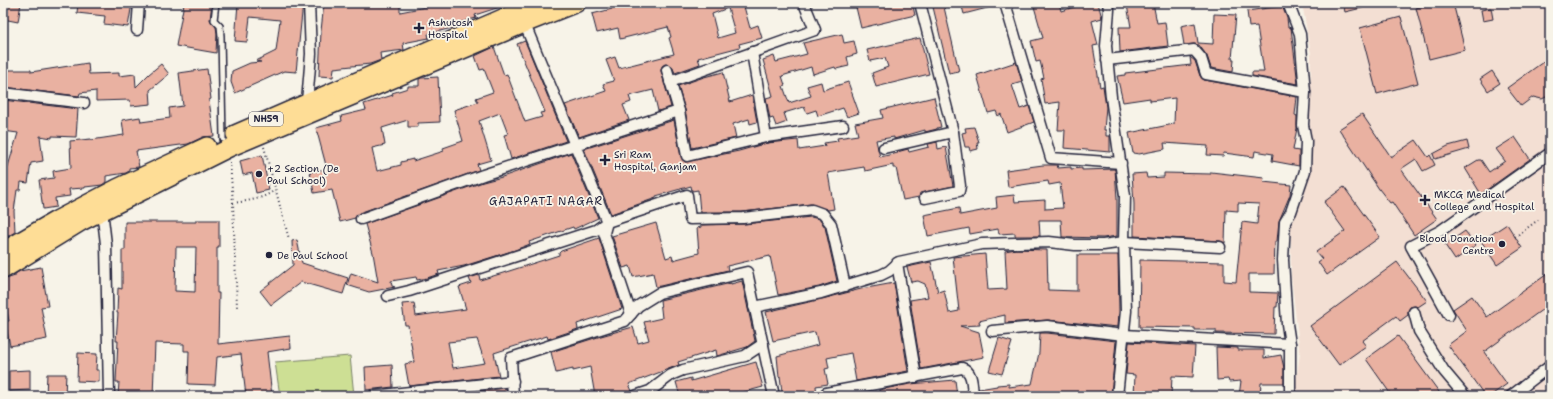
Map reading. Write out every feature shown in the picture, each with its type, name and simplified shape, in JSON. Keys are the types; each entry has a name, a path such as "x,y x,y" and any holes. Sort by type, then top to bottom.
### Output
{"highway":[{"name":"NH59","path":"3,251 56,220 117,188 226,144 259,129 307,102 521,17 537,3"},
{"path":"259,129 521,17 577,3"},
{"path":"3,270 102,210 226,144"}],"street":[{"path":"136,30 139,3"},
{"path":"307,102 311,54 309,3"},
{"path":"670,82 815,30 804,3"},
{"path":"920,3 953,132 960,186 959,191 924,198"},
{"path":"1005,3 1051,158 1121,163"},
{"path":"1108,3 1110,10 1106,46 1107,60 1125,196 1124,242 1126,311 1117,396"},
{"path":"1288,3 1300,34 1305,92 1303,125 1306,141 1305,171 1285,222 1283,260 1287,324 1290,344 1290,396"},
{"path":"521,17 576,144 607,222 604,232 631,314"},
{"path":"1107,60 1194,50 1201,58 1206,74 1305,92"},
{"path":"752,52 766,137"},
{"path":"667,70 679,111 687,156 766,137 843,126"},
{"path":"3,93 84,103"},
{"path":"361,219 446,187 679,111"},
{"path":"884,148 953,132"},
{"path":"1449,315 1411,246 1440,231 1550,153"},
{"path":"388,296 410,291 596,230 607,222 687,195 690,219 743,218 812,210 823,214 831,224 845,286"},
{"path":"102,210 106,244 109,396"},
{"path":"754,307 821,293 881,275 889,271 897,263 982,244 1049,242 1075,245 1104,245 1124,242 1220,247"},
{"path":"897,263 916,377"},
{"path":"513,396 511,358 625,321 638,306 659,293 747,272 774,396"},
{"path":"1414,312 1419,331 1444,371 1466,396"},
{"path":"992,330 1047,326 1124,335 1290,344"},
{"path":"635,396 650,390 671,375 683,370 745,356 763,344"},
{"path":"1511,396 1550,366"},
{"path":"826,393 964,369 970,374 974,396"},
{"path":"373,396 398,395 512,382"}],"lane":[{"path":"216,3 214,20 220,26 221,36 226,144"}],"path":[{"path":"259,129 289,240"},
{"path":"226,144 233,203 236,307"},
{"path":"233,203 257,199 269,195 275,190"},
{"path":"1515,237 1538,220"}],"shaded area":[{"name":"MKCG Medical College and Hospital","path":"1302,3 1550,3 1550,396 1294,396 1300,354 1291,275 1291,222 1308,178 1310,125 1311,54"}],"green space":[{"path":"350,356 354,396 280,396 275,362"}],"building":[{"path":"3,3 21,3 18,22 3,19"},
{"path":"78,3 132,3 128,27 104,24 105,16 77,13"},
{"path":"184,3 212,3 210,20 216,27 216,53 176,46"},
{"path":"238,3 282,5 283,3 303,3 296,72 284,71 235,93 231,82 232,71 250,63 261,62 256,61 276,51 280,20 250,17 247,42 235,41"},
{"path":"324,3 400,3 400,12 436,5 435,3 505,3 506,5 475,15 476,18 455,24 456,27 428,34 429,38 403,43 404,50 380,53 381,60 370,64 334,68 333,77 319,76"},
{"path":"623,3 743,3 750,28 758,25 762,38 739,44 740,47 698,58 700,64 675,73 672,66 665,64 662,66 661,71 671,107 658,111 653,90 629,96 631,102 623,105 629,120 579,137 565,105 606,91 603,84 614,81 606,60 615,57 619,68 674,54 669,38 671,37 668,27 620,39 618,28 597,33 592,14 612,9 611,6","holes":["728,8 735,33 718,38 712,14"]},
{"path":"855,3 912,3 915,15 861,28"},
{"path":"932,3 943,3 959,71 949,73"},
{"path":"961,3 995,3 995,6 964,14"},
{"path":"1033,3 1059,3 1061,11 1088,3 1098,3 1102,18 1092,21 1098,45 1093,46 1100,87 1103,86 1106,107 1104,130 1106,130 1106,136 1110,136 1110,152 1064,148 1065,130 1058,130 1060,102 1045,104 1041,79 1044,78 1040,61 1036,62 1031,41 1043,38"},
{"path":"1131,3 1153,3 1157,23 1165,22 1168,46 1120,52 1119,27 1131,27 1127,5"},
{"path":"1343,3 1369,3 1370,6 1345,12"},
{"path":"1437,3 1453,3 1465,50 1429,59 1416,8"},
{"path":"1282,6 1287,18 1288,27 1291,28 1298,84 1252,76 1252,72 1264,72 1257,26 1249,27 1247,11"},
{"path":"1491,8 1493,19 1483,21 1481,10"},
{"path":"1214,14 1236,15 1232,59 1234,59 1233,72 1211,68 1207,56 1199,45 1184,45 1181,26 1195,23 1198,43 1213,44"},
{"path":"1401,17 1418,83 1377,94 1360,28"},
{"path":"842,34 844,43 854,41 857,54 847,57 849,66 836,69 835,67 813,74 811,67 782,76 785,85 783,86 789,103 811,96 807,86 821,82 823,90 848,82 859,113 847,117 843,108 818,116 816,110 807,113 804,107 784,113 787,122 776,126 773,118 770,119 766,98 773,96 763,60 774,56 776,62 807,54 803,43"},
{"path":"920,38 929,74 876,87 872,73 888,67 885,58 870,61 867,50"},
{"path":"525,41 566,141 511,159 504,135 508,134 500,113 479,121 491,160 477,164 479,170 359,213 355,218 340,222 332,190 314,193 310,172 327,169 316,128 342,121 341,116 366,110 364,104 393,95 392,93 408,88 408,86 419,86 419,79 421,78 438,77 440,122 418,123 418,127 408,127 408,120 382,128 385,145 372,148 377,171 401,165 401,162 413,159 413,161 444,151 443,148 463,141 454,110 478,102 476,98 493,92 484,69 480,70 475,56 494,47 504,75 507,74 525,122 542,117 540,113 545,112 517,44"},
{"path":"1190,57 1195,61 1200,76 1204,80 1297,97 1295,115 1297,116 1297,128 1293,150 1299,151 1299,166 1272,161 1273,154 1255,151 1254,157 1224,153 1223,156 1207,155 1208,146 1164,143 1165,149 1139,154 1133,153 1129,133 1174,124 1175,98 1150,101 1150,98 1123,102 1117,76 1125,75 1125,73 1191,65"},
{"path":"1550,57 1550,95 1542,99 1533,97 1521,106 1507,88"},
{"path":"1016,62 1022,82 1012,85 1020,109 1029,106 1034,122 1007,132 1001,114 998,116 996,111 988,113 977,75"},
{"path":"88,63 89,74 119,73 119,76 135,74 136,87 161,64 169,74 150,90 151,104 131,106 130,100 96,101 96,91 80,93 79,96 3,87 3,70 31,70 31,72"},
{"path":"207,69 211,99 209,100 214,136 203,137 188,144 136,151 139,167 129,168 129,171 126,173 106,176 106,182 102,185 69,189 70,196 55,198 56,207 43,209 39,180 54,178 53,171 71,168 70,141 91,140 124,135 122,120 140,117 141,122 170,118 169,108 183,106 179,73"},
{"path":"1492,71 1500,83 1488,91 1480,79"},
{"path":"723,72 730,102 752,95 757,122 750,124 749,119 733,124 736,138 692,148 685,110 678,86"},
{"path":"934,97 941,127 894,139 894,137 876,140 880,157 908,149 909,152 929,147 928,144 937,142 938,149 946,147 953,186 920,193 919,197 903,200 896,168 893,168 893,165 865,171 864,167 828,173 834,209 828,210 811,204 743,212 700,212 698,190 692,191 691,186 656,196 656,198 611,214 584,149 674,120 681,157 685,162 739,151 767,143 798,140 799,150 825,146 824,143 838,141 837,138 858,135 855,123 883,118 881,110"},
{"path":"3,100 78,109 76,137 52,136 52,138 40,136 43,161 31,163 28,183 21,182 20,190 17,190 14,211 15,232 3,239 3,183 18,133 3,131"},
{"path":"1362,114 1391,157 1416,140 1428,157 1430,155 1435,165 1423,171 1416,159 1401,169 1437,219 1414,235 1392,202 1390,203 1379,189 1339,129"},
{"path":"974,127 979,142 977,142 978,149 970,151 969,147 965,147 962,133 966,132 965,128"},
{"path":"1515,137 1530,159 1481,194 1465,168 1478,160 1481,160 1489,172 1505,161 1496,149"},
{"path":"1467,141 1469,149 1435,159 1433,154 1448,146"},
{"path":"571,153 598,218 574,229 573,227 529,242 530,244 515,250 464,266 438,271 439,274 427,278 417,280 416,277 391,281 392,286 395,287 369,292 347,285 351,273 378,282 373,253 365,224 483,182"},
{"name":"+2 Section (De Paul School)","path":"262,155 269,190 256,193 252,173 243,175 240,161"},
{"path":"1043,165 1057,165 1058,168 1071,167 1071,169 1082,168 1082,170 1115,169 1117,236 1103,238 1062,237 1061,220 1039,220 1040,236 1015,236 1015,233 999,234 998,229 970,234 969,228 928,236 924,215 959,208 960,215 997,208 996,197 1014,195 1015,202 1045,200 1045,209 1063,208 1060,183 1049,185 1048,181 1008,187 1006,170"},
{"path":"1211,172 1264,178 1263,182 1291,185 1290,195 1279,221 1277,241 1275,241 1274,274 1249,274 1249,292 1278,293 1277,307 1275,307 1274,334 1216,333 1216,330 1195,330 1195,328 1139,327 1140,260 1224,262 1224,281 1236,282 1242,222 1257,224 1259,204 1238,203 1238,211 1226,210 1225,243 1220,241 1134,236 1132,174 1146,173 1147,178 1164,177 1164,173 1211,174"},
{"path":"1344,187 1380,237 1327,275 1318,262 1322,259 1316,252 1345,231 1324,202"},
{"path":"811,217 819,219 825,227 837,281 819,287 778,295 770,256 727,266 728,270 656,287 653,273 633,277 630,266 623,268 612,236 656,223 666,258 672,256 673,260 699,253 697,228 701,227 701,225 744,224"},
{"path":"196,220 219,220 219,247 217,247 217,293 219,293 218,344 290,336 291,348 267,352 272,396 246,396 241,354 217,357 215,385 188,384 189,351 184,351 184,344 155,343 153,396 118,396 119,382 116,382 118,341 116,341 118,288 122,289 122,250 125,250 125,222 196,222","holes":["176,247 196,247 195,292 175,291"]},
{"name":"Blood Donation Centre","path":"1507,224 1522,248 1497,265 1481,241"},
{"path":"1465,231 1476,245 1455,260 1445,245"},
{"path":"599,238 622,309 577,324 578,329 548,339 547,336 494,353 499,376 409,386 405,364 414,362 408,325 405,325 402,304 414,303 416,316 466,309 459,287 471,283 469,278 479,275 480,280 559,255 561,251","holes":["477,339 485,363 453,368 448,342"]},
{"path":"297,240 302,263 348,278 343,294 301,282 271,305 260,291 293,265 292,241"},
{"path":"1016,249 1047,250 1048,290 1077,291 1077,255 1118,255 1118,327 1048,320 1005,323 1005,315 979,321 980,325 960,326 979,332 984,357 921,369 910,300 928,297 925,284 918,281 911,282 907,267 931,262 938,292 944,290 949,313 959,311 953,257 985,254 988,290 1007,289 1005,251"},
{"path":"1397,262 1427,301 1418,307 1410,307 1408,315 1400,321 1396,316 1362,341 1366,346 1339,365 1310,326"},
{"path":"41,267 48,306 41,307 47,339 10,346 5,321 9,321 3,291 3,280 15,276 15,274 20,271"},
{"path":"1550,272 1550,304 1484,352 1507,384 1490,396 1485,396 1448,345 1467,331 1453,309 1472,296 1487,317"},
{"path":"742,281 755,341 747,347 717,356 716,350 678,362 679,365 629,384 632,391 622,394 595,396 590,367 556,373 551,352 633,327 638,343 649,340 644,322 662,318 660,300"},
{"path":"894,283 908,371 856,381 851,353 827,358 829,368 825,369 828,384 816,386 817,396 785,396 784,391 782,392 780,376 779,377 777,356 818,345 815,332 773,341 766,312 861,289"},
{"path":"1040,333 1116,341 1111,396 979,396 979,389 997,385 1009,384 1009,387 1032,384 1039,353"},
{"path":"1398,336 1442,396 1392,396 1366,359"},
{"path":"999,338 1012,342 1002,374 989,371"},
{"path":"1129,342 1195,346 1193,377 1172,376 1171,396 1134,396 1135,375 1126,374"},
{"path":"1216,347 1238,348 1238,350 1264,350 1264,358 1281,355 1284,368 1284,383 1261,383 1260,396 1239,396 1241,381 1229,382 1228,379 1217,380"},
{"path":"78,353 97,354 96,370 99,370 99,382 77,381"},
{"path":"756,362 763,387 737,394 737,396 680,396 676,382 691,378 691,381"},
{"path":"392,365 393,387 366,390 365,367"},
{"path":"30,370 30,390 9,391 9,371"},
{"path":"47,374 66,374 65,396 46,396"},
{"path":"955,380 957,396 879,396 879,390 910,384"},
{"path":"506,388 506,396 434,396"}],"place":[{"name":"Ashutosh Hospital","path":"419,28"},
{"name":"Sri Ram Hospital, Ganjam","path":"605,160"},
{"name":"+2 Section (De Paul School)","path":"259,174"},
{"name":"MKCG Medical College and Hospital","path":"1425,200"},
{"name":"Blood Donation Centre","path":"1502,244"},
{"name":"De Paul School","path":"269,255"}],"district":[{"name":"GAJAPATI NAGAR","path":"546,201"}]}
